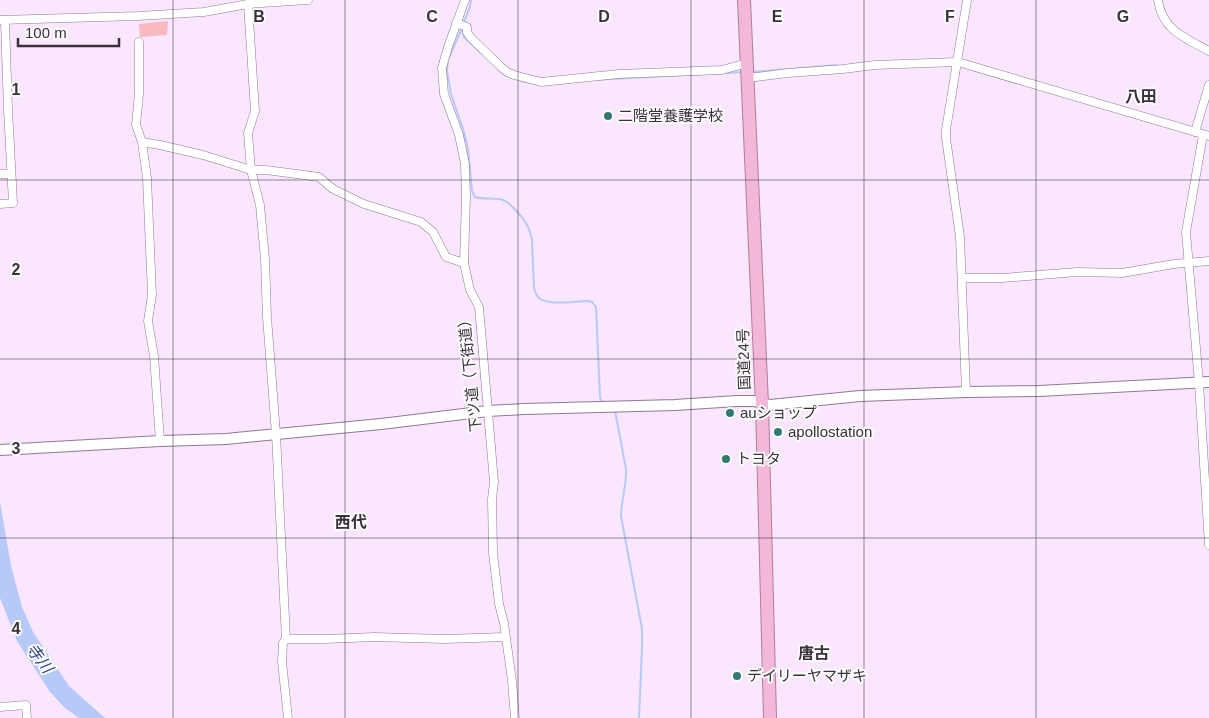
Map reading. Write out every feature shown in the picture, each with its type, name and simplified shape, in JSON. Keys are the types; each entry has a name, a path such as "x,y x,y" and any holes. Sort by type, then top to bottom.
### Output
{"highway":[{"name":"国道24号","path":"744,0 762,404 770,718"}],"street":[{"path":"0,204 13,203 9,141 4,109 2,20 204,12 248,4 308,0"},
{"name":"下ツ道（下街道）","path":"465,0 442,68 444,94 459,135 465,164 464,263 470,290 479,307 494,482 492,500 493,553 499,604 504,623 512,681 515,718"},
{"path":"966,0 958,62 946,130 960,237 966,392"},
{"path":"1158,0 1163,18 1170,27 1209,51"},
{"path":"248,4 255,111 248,134 251,170 260,205 265,259 286,639 283,643 282,662 288,718"},
{"path":"456,23 467,27 467,32 471,38 501,67 514,75 541,82 619,74 722,70 747,63"},
{"path":"139,42 140,94 136,125 142,142 147,178 152,295 148,321 154,356 160,441"},
{"path":"748,78 875,65 958,62 1206,135 1186,232 1188,262 1204,382 1209,545"},
{"path":"1195,132 1209,86"},
{"path":"0,142 9,141"},
{"path":"142,142 203,155 251,170 266,170 320,177 333,189 364,204 422,222 433,232 446,257 464,263"},
{"path":"0,174 11,174"},
{"path":"962,278 1002,278 1076,272 1122,273 1188,262 1209,261"},
{"path":"3,450 226,439 488,411 675,405 737,401 754,401 770,405 860,396 1039,391 1204,382"},
{"path":"286,639 505,637"},
{"path":"0,707 26,705 27,718"}],"shaded area":[{"path":"168,21 167,35 140,37 139,24"}],"water":[{"name":"寺川","path":"0,502 11,566 22,607 33,632 69,686 105,718 79,718 65,708 50,692 17,641 0,598"}],"waterway":[{"path":"463,24 471,0"},
{"path":"462,28 448,60 447,71 451,94 468,149 472,191 475,197 500,199 510,204 525,222 532,240 534,288 539,298 549,302 587,301 592,302 596,307 600,397 604,403"},
{"path":"462,28 464,37 483,55"},
{"path":"753,72 837,65"},
{"path":"593,80 743,72"},
{"path":"521,81 531,83"},
{"path":"615,411 626,469 621,516 642,629 639,718"}],"place":[{"name":"二階堂養護学校","path":"608,116"},
{"name":"auショップ","path":"730,413"},
{"name":"apollostation","path":"778,432"},
{"name":"トヨタ","path":"726,459"},
{"name":"デイリーヤマザキ","path":"737,676"}],"district":[{"name":"八田","path":"1141,96"},
{"name":"西代","path":"351,522"},
{"name":"唐古","path":"814,653"}]}
